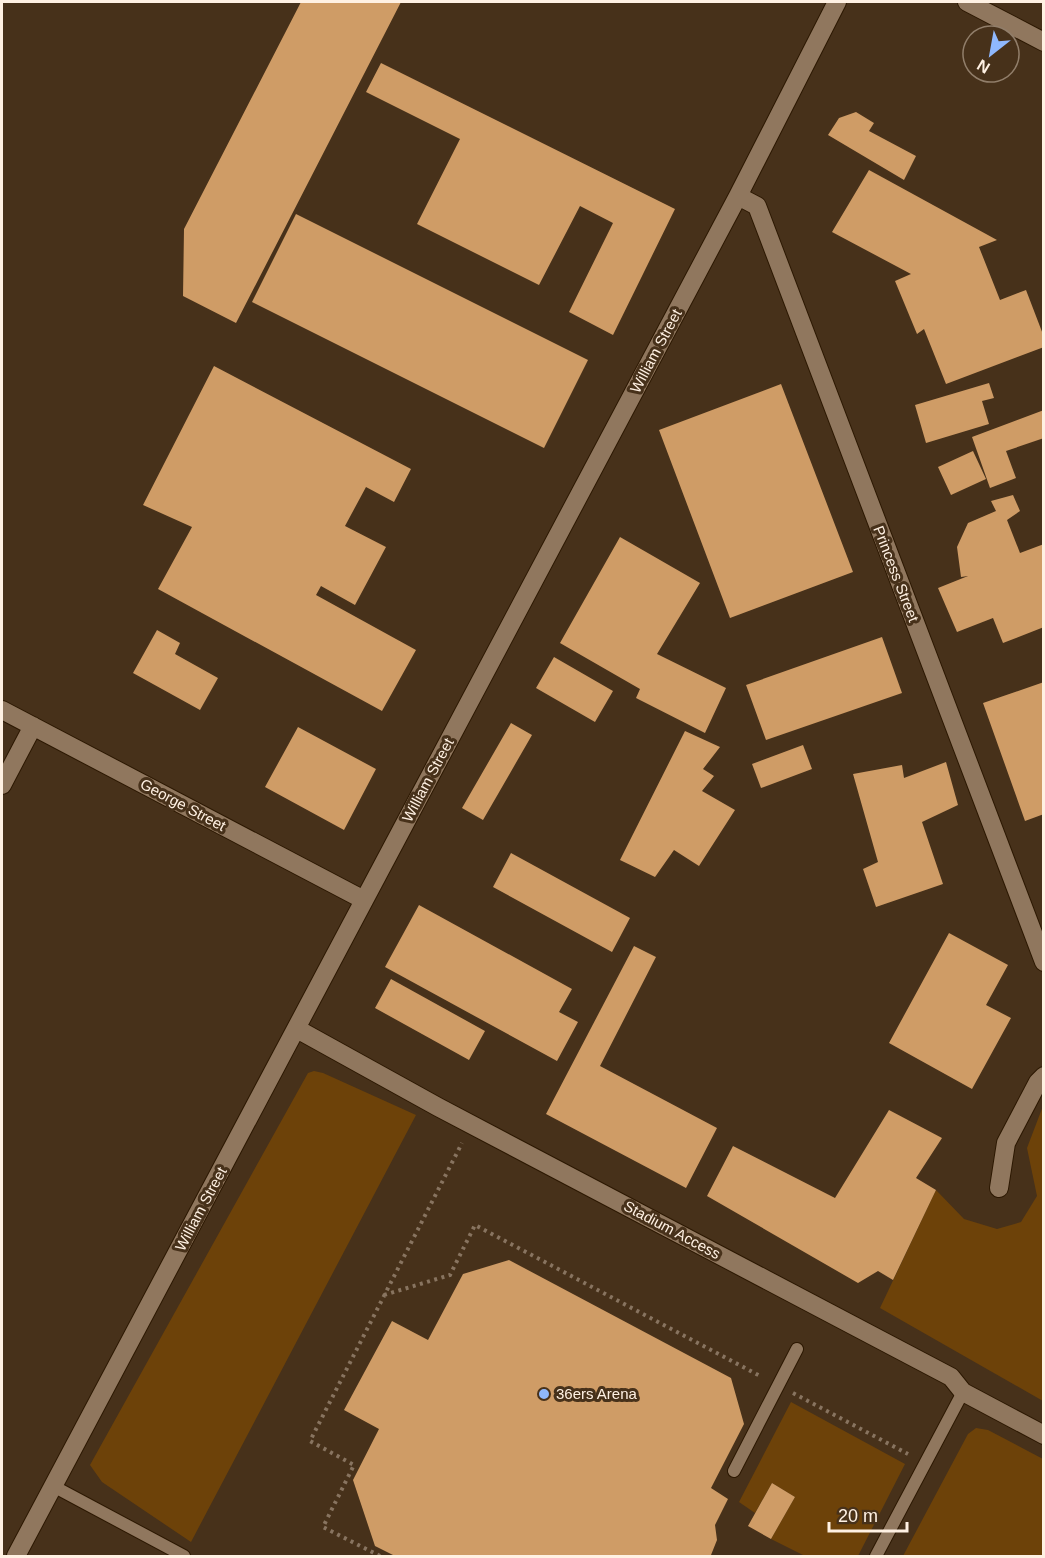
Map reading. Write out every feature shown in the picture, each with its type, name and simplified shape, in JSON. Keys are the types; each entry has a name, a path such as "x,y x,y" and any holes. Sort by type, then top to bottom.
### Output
{"street":[{"path":"967,2 1044,42"},
{"name":"William Street","path":"16,1557 738,196 833,3"},
{"name":"Princess Street","path":"738,196 757,206 1044,962"},
{"name":"George Street","path":"2,710 364,900"},
{"path":"2,785 33,726"},
{"name":"Stadium Access","path":"297,1029 471,1125 951,1377 963,1392 1044,1435"},
{"path":"999,1188 1006,1143 1038,1082 1044,1076"}],"lane":[{"path":"734,1471 797,1349"},
{"path":"876,1557 963,1392"},
{"path":"53,1486 184,1557"}],"path":[{"path":"380,1557 323,1527 354,1465 310,1441 471,1125"},
{"path":"384,1294 450,1275 475,1225 926,1463"}],"shaded area":[{"path":"314,1071 416,1115 191,1542 102,1482 90,1465 308,1073"},
{"path":"1043,1106 1043,1401 880,1308 936,1190 964,1219 997,1229 1021,1222 1037,1196 1027,1148"},
{"path":"791,1402 905,1464 858,1556 805,1556 771,1539 795,1497 772,1483 755,1513 739,1502"},
{"path":"976,1428 988,1430 1043,1459 1043,1556 903,1556 968,1434"}],"building":[{"path":"301,2 401,2 236,323 183,296 184,229"},
{"path":"381,63 675,209 613,335 569,312 613,223 580,206 539,285 417,224 460,139 366,92"},
{"path":"856,112 874,123 869,131 916,156 904,180 828,135 839,118"},
{"path":"869,170 997,240 979,247 1000,300 1026,290 1044,337 1044,347 946,384 924,329 917,334 895,281 911,274 832,232"},
{"path":"296,214 588,360 544,448 252,302"},
{"path":"214,366 411,469 394,502 366,487 345,526 386,547 355,605 321,586 316,595 416,650 382,711 158,589 192,527 143,505"},
{"path":"989,383 994,398 982,401 989,424 926,443 915,405"},
{"path":"781,384 853,572 730,618 659,430"},
{"path":"1044,410 1044,438 1006,451 1016,478 990,488 972,437"},
{"path":"973,451 986,479 951,495 938,467"},
{"path":"1013,495 1020,511 1007,520 1020,553 1044,544 1044,627 1003,643 993,618 957,632 938,588 968,576 961,577 957,547 968,523 996,511 991,501"},
{"path":"620,537 700,583 657,654 726,688 705,733 636,698 640,689 560,643"},
{"path":"157,630 180,643 175,654 218,678 200,710 133,673"},
{"path":"882,637 902,693 766,740 746,685"},
{"path":"554,657 613,691 595,722 536,688"},
{"path":"1044,682 1044,814 1025,821 983,703"},
{"path":"511,723 532,735 483,820 462,808"},
{"path":"298,727 376,769 344,830 265,787"},
{"path":"685,731 720,747 703,769 714,776 702,791 735,810 699,866 674,850 655,877 620,860"},
{"path":"803,745 812,769 761,788 752,764"},
{"path":"946,762 958,805 922,822 943,884 876,907 863,869 878,862 853,774 902,765 904,778"},
{"path":"511,853 630,918 612,952 493,887"},
{"path":"419,905 572,989 559,1012 578,1022 557,1061 385,967"},
{"path":"949,933 1008,965 986,1005 1011,1018 972,1089 889,1043"},
{"path":"634,946 656,957 600,1066 717,1128 686,1188 546,1114"},
{"path":"391,979 485,1031 469,1060 375,1008"},
{"path":"889,1110 942,1138 916,1178 936,1190 893,1280 878,1271 858,1283 707,1196 733,1146 835,1198"},
{"name":"36ers Arena","path":"509,1260 731,1378 744,1424 711,1488 728,1499 715,1525 717,1540 711,1555 395,1556 375,1546 353,1480 379,1429 344,1410 392,1321 428,1340 463,1274"},
{"path":"772,1483 795,1497 771,1539 748,1526"}],"place":[{"name":"36ers Arena","path":"544,1394"}]}
